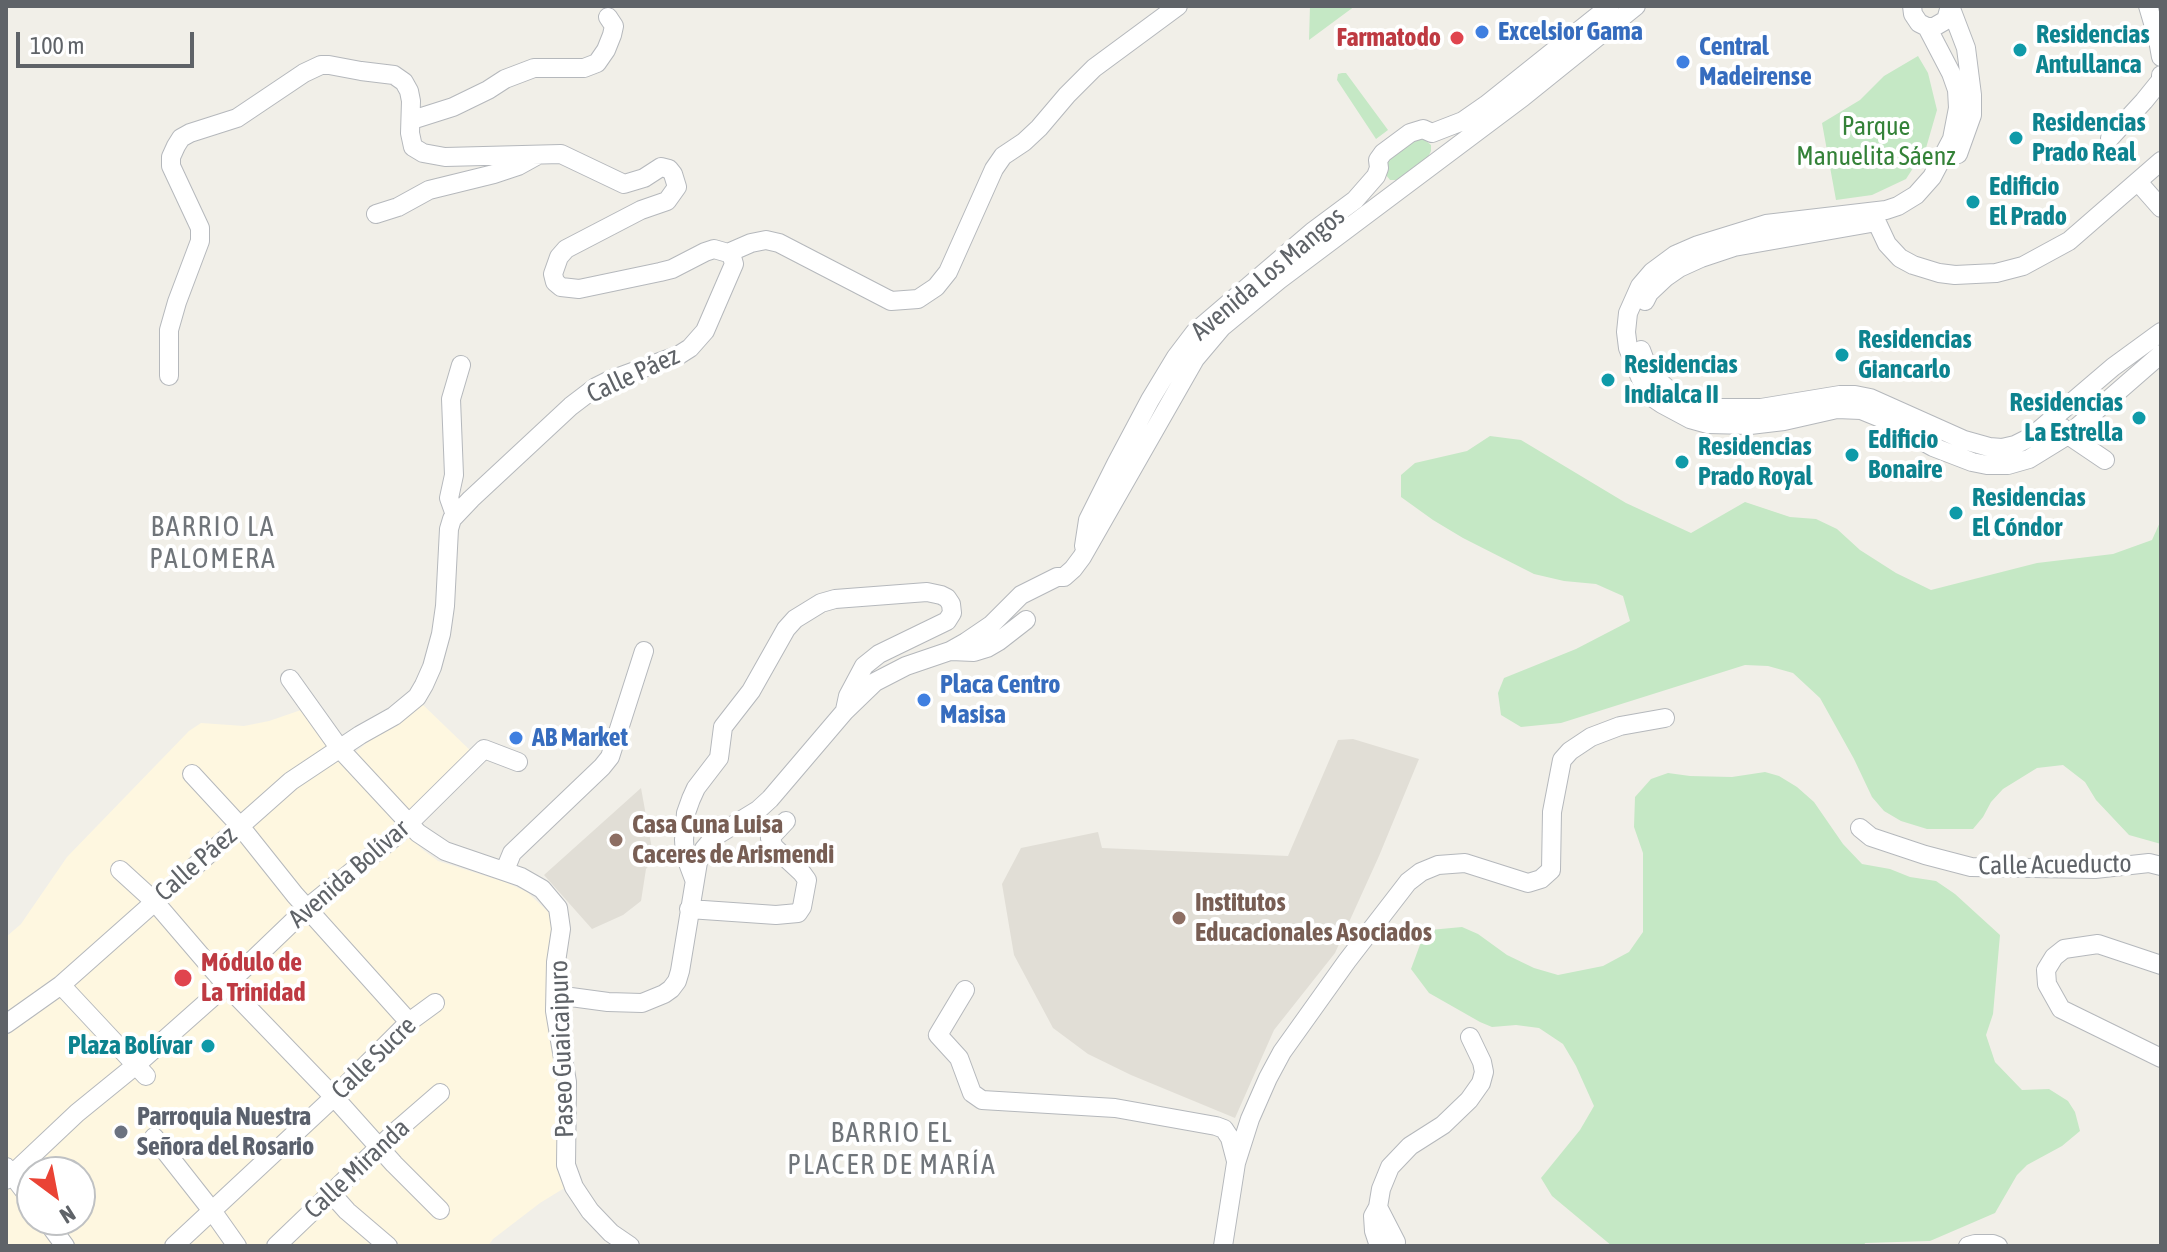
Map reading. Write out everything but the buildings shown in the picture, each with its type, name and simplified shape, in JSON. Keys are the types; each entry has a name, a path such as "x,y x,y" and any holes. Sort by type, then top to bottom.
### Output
{"street":[{"path":"169,376 169,330 200,241 200,228 171,166 171,157 181,138 237,118 321,65 394,75 404,82 409,91 413,147 423,153 445,157 561,154 624,184 644,178 661,167 669,169 677,187 667,201 641,210 566,249 559,257 553,274 555,282 561,287 594,287 672,269 714,249 728,253 766,240 779,243 891,301 918,299 936,287 948,272 994,169 1003,156 1039,128 1094,68 1178,6"},
{"name":"Avenida Los Mangos","path":"1082,557 1088,520 1103,490 1150,400 1195,332 1312,232 1355,200 1372,183 1383,153 1410,133 1423,129 1432,133 1463,121 1610,6"},
{"name":"Avenida Los Mangos","path":"694,879 704,849 714,837 770,799 845,711 875,682 889,673 950,651 982,632 1021,595 1057,577 1064,577 1082,557 1207,342 1242,309 1523,97 1636,6"},
{"path":"1912,6 1915,19 1927,27 1957,90 1958,108 1952,139 1932,177 1916,195 1874,217 1734,247 1679,268 1649,293 1643,305 1638,341 1647,366 1672,393 1707,408 1761,408 1855,395 1870,398 1953,436 2002,448 2031,437 2113,367 2161,332"},
{"path":"1927,27 1934,27 1946,20 1950,6"},
{"path":"1950,6 1966,48 1972,115 1959,153 1938,189 1903,216 1766,224 1732,233 1675,255 1652,272 1635,296 1628,313 1628,348 1637,374 1653,398 1690,419 1718,425 1750,425 1837,409 1861,410 1933,447 1972,462 2008,465 2029,459 2068,435 2161,354"},
{"path":"2148,6 2161,57"},
{"path":"412,120 453,107 505,79 534,68 584,68 597,63 612,35 614,26 608,17"},
{"path":"2110,138 2161,80 2161,75"},
{"path":"1432,133 1439,151 1446,154"},
{"path":"376,214 398,207 429,190 518,166 540,153"},
{"path":"1874,217 1887,244 1900,258 1913,265 1955,275 1996,273 2023,266 2069,241 2161,161"},
{"path":"1379,168 1387,186 1398,190"},
{"path":"2139,183 2161,208"},
{"name":"Calle Páez","path":"6,1024 61,985 291,781 406,707 424,685 441,634 449,529 455,515 571,406 596,387 690,348 705,331 732,272 734,264 728,253"},
{"path":"455,515 449,498 454,475 451,399 461,365"},
{"path":"2054,417 2068,435 2105,460"},
{"path":"556,995 642,1003 664,994 677,981 694,879 685,855 686,813 696,788 719,758 723,727 751,691 786,629 795,619 821,603 835,599 927,592 947,598 952,613 947,621 879,654 864,666 848,696 845,711"},
{"path":"950,651 974,652 987,648 1026,620"},
{"path":"505,870 512,853 610,757 644,651"},
{"name":"Paseo Guaicaipuro","path":"290,679 340,749 408,824 445,851 505,870 542,889 558,908 561,929 556,962 555,1011 567,1082 566,1165 574,1187 590,1211 611,1233 630,1246"},
{"path":"1223,1246 1236,1163 1250,1119 1282,1052 1408,882 1438,865 1465,863 1528,883 1541,879 1551,870 1552,812 1562,760 1591,737 1620,726 1665,718"},
{"name":"Avenida Bolívar","path":"8,1174 77,1113 141,1070 307,908 408,824 484,749 518,762"},
{"path":"192,774 409,1022"},
{"path":"689,909 776,915 798,913 807,880 774,847 770,838 786,821"},
{"name":"Calle Acueducto","path":"1860,828 1871,837 1971,867 2095,869 2149,863 2161,866"},
{"path":"120,870 154,901 226,985 440,1210"},
{"path":"2161,965 2098,944 2064,949 2046,970 2047,984 2061,1009 2161,1058"},
{"path":"61,985 141,1070"},
{"path":"965,990 938,1035 959,1058 972,1093 982,1100 1115,1108 1216,1126 1224,1129 1230,1138 1236,1163"},
{"name":"Calle Sucre","path":"174,1246 334,1097 409,1022 435,1003"},
{"path":"1393,1245 1374,1231 1374,1212 1384,1181 1395,1160 1410,1146 1443,1125 1469,1100 1481,1083 1484,1072 1482,1062 1470,1037"},
{"name":"Calle Miranda","path":"276,1246 440,1093"},
{"path":"154,1137 237,1246"},
{"path":"331,1193 388,1246"},
{"path":"1968,1246 1998,1246"}],"shaded area":[{"path":"419,701 475,755 399,826 438,861 527,892 556,919 566,1187 540,1203 488,1246 6,1246 6,937 21,924 67,857 189,731 201,723 244,726 304,709 343,762"},
{"name":"Institutos Educacionales Asociados","path":"1353,739 1419,759 1335,953 1274,1030 1235,1118 1088,1054 1053,1028 1014,955 1002,884 1021,848 1098,832 1102,848 1288,856 1338,740"},
{"name":"Casa Cuna Luisa Caceres de Arismendi","path":"641,788 654,860 646,869 641,901 623,915 592,929 544,875"}],"green space":[{"path":"1310,6 1355,6 1309,40"},
{"name":"Parque Manuelita Sáenz","path":"1918,56 1928,73 1937,110 1926,148 1906,179 1872,195 1836,200 1822,123 1860,100 1884,76"},
{"path":"1346,73 1388,130 1376,139 1337,80 1338,74"},
{"path":"1414,137 1431,145 1428,157 1397,180 1390,180 1382,161"},
{"path":"1490,436 1521,440 1626,503 1691,533 1745,502 1790,517 1816,519 1837,529 1860,550 1896,573 1931,590 2037,563 2113,554 2152,540 2161,520 2161,844 2129,835 2096,800 2085,782 2063,765 2037,768 2003,789 1973,829 1927,829 1901,821 1884,811 1872,797 1820,698 1793,673 1768,666 1745,665 1561,723 1521,727 1501,715 1498,693 1504,678 1576,649 1630,621 1623,596 1596,584 1534,574 1463,538 1401,497 1401,475 1415,463 1467,451"},
{"path":"1765,772 1797,787 1814,802 1843,844 1862,864 1936,881 2000,935 1993,1014 1986,1035 1995,1062 2022,1090 2049,1089 2068,1101 2075,1112 2080,1131 2062,1146 2027,1165 2017,1175 1995,1213 1930,1241 1865,1243 1864,1246 1612,1246 1552,1196 1541,1178 1580,1130 1594,1106 1563,1044 1539,1028 1516,1025 1492,1027 1480,1022 1429,993 1411,969 1421,942 1430,930 1462,927 1478,934 1507,955 1558,975 1603,966 1629,952 1643,932 1643,853 1634,827 1635,797 1651,779 1668,773 1732,777"}],"place":[{"name":"Excelsior Gama","path":"1482,32"},
{"name":"Farmatodo","path":"1457,38"},
{"name":"Residencias Antullanca","path":"2020,50"},
{"name":"Central Madeirense","path":"1683,62"},
{"name":"Residencias Prado Real","path":"2016,138"},
{"name":"Edificio El Prado","path":"1973,202"},
{"name":"Residencias Giancarlo","path":"1842,355"},
{"name":"Residencias Indialca II","path":"1608,380"},
{"name":"Residencias La Estrella","path":"2139,418"},
{"name":"Edificio Bonaire","path":"1852,455"},
{"name":"Residencias Prado Royal","path":"1682,462"},
{"name":"Residencias El Cóndor","path":"1956,513"},
{"name":"Placa Centro Masisa","path":"924,700"},
{"name":"AB Market","path":"516,738"},
{"name":"Casa Cuna Luisa Caceres de Arismendi","path":"616,840"},
{"name":"Institutos Educacionales Asociados","path":"1179,918"},
{"name":"Módulo de La Trinidad","path":"183,978"},
{"name":"Plaza Bolívar","path":"208,1046"},
{"name":"Parroquia Nuestra Señora del Rosario","path":"121,1132"}],"district":[{"name":"BARRIO LA PALOMERA","path":"213,543"},
{"name":"BARRIO EL PLACER DE MARÍA","path":"892,1149"}]}
